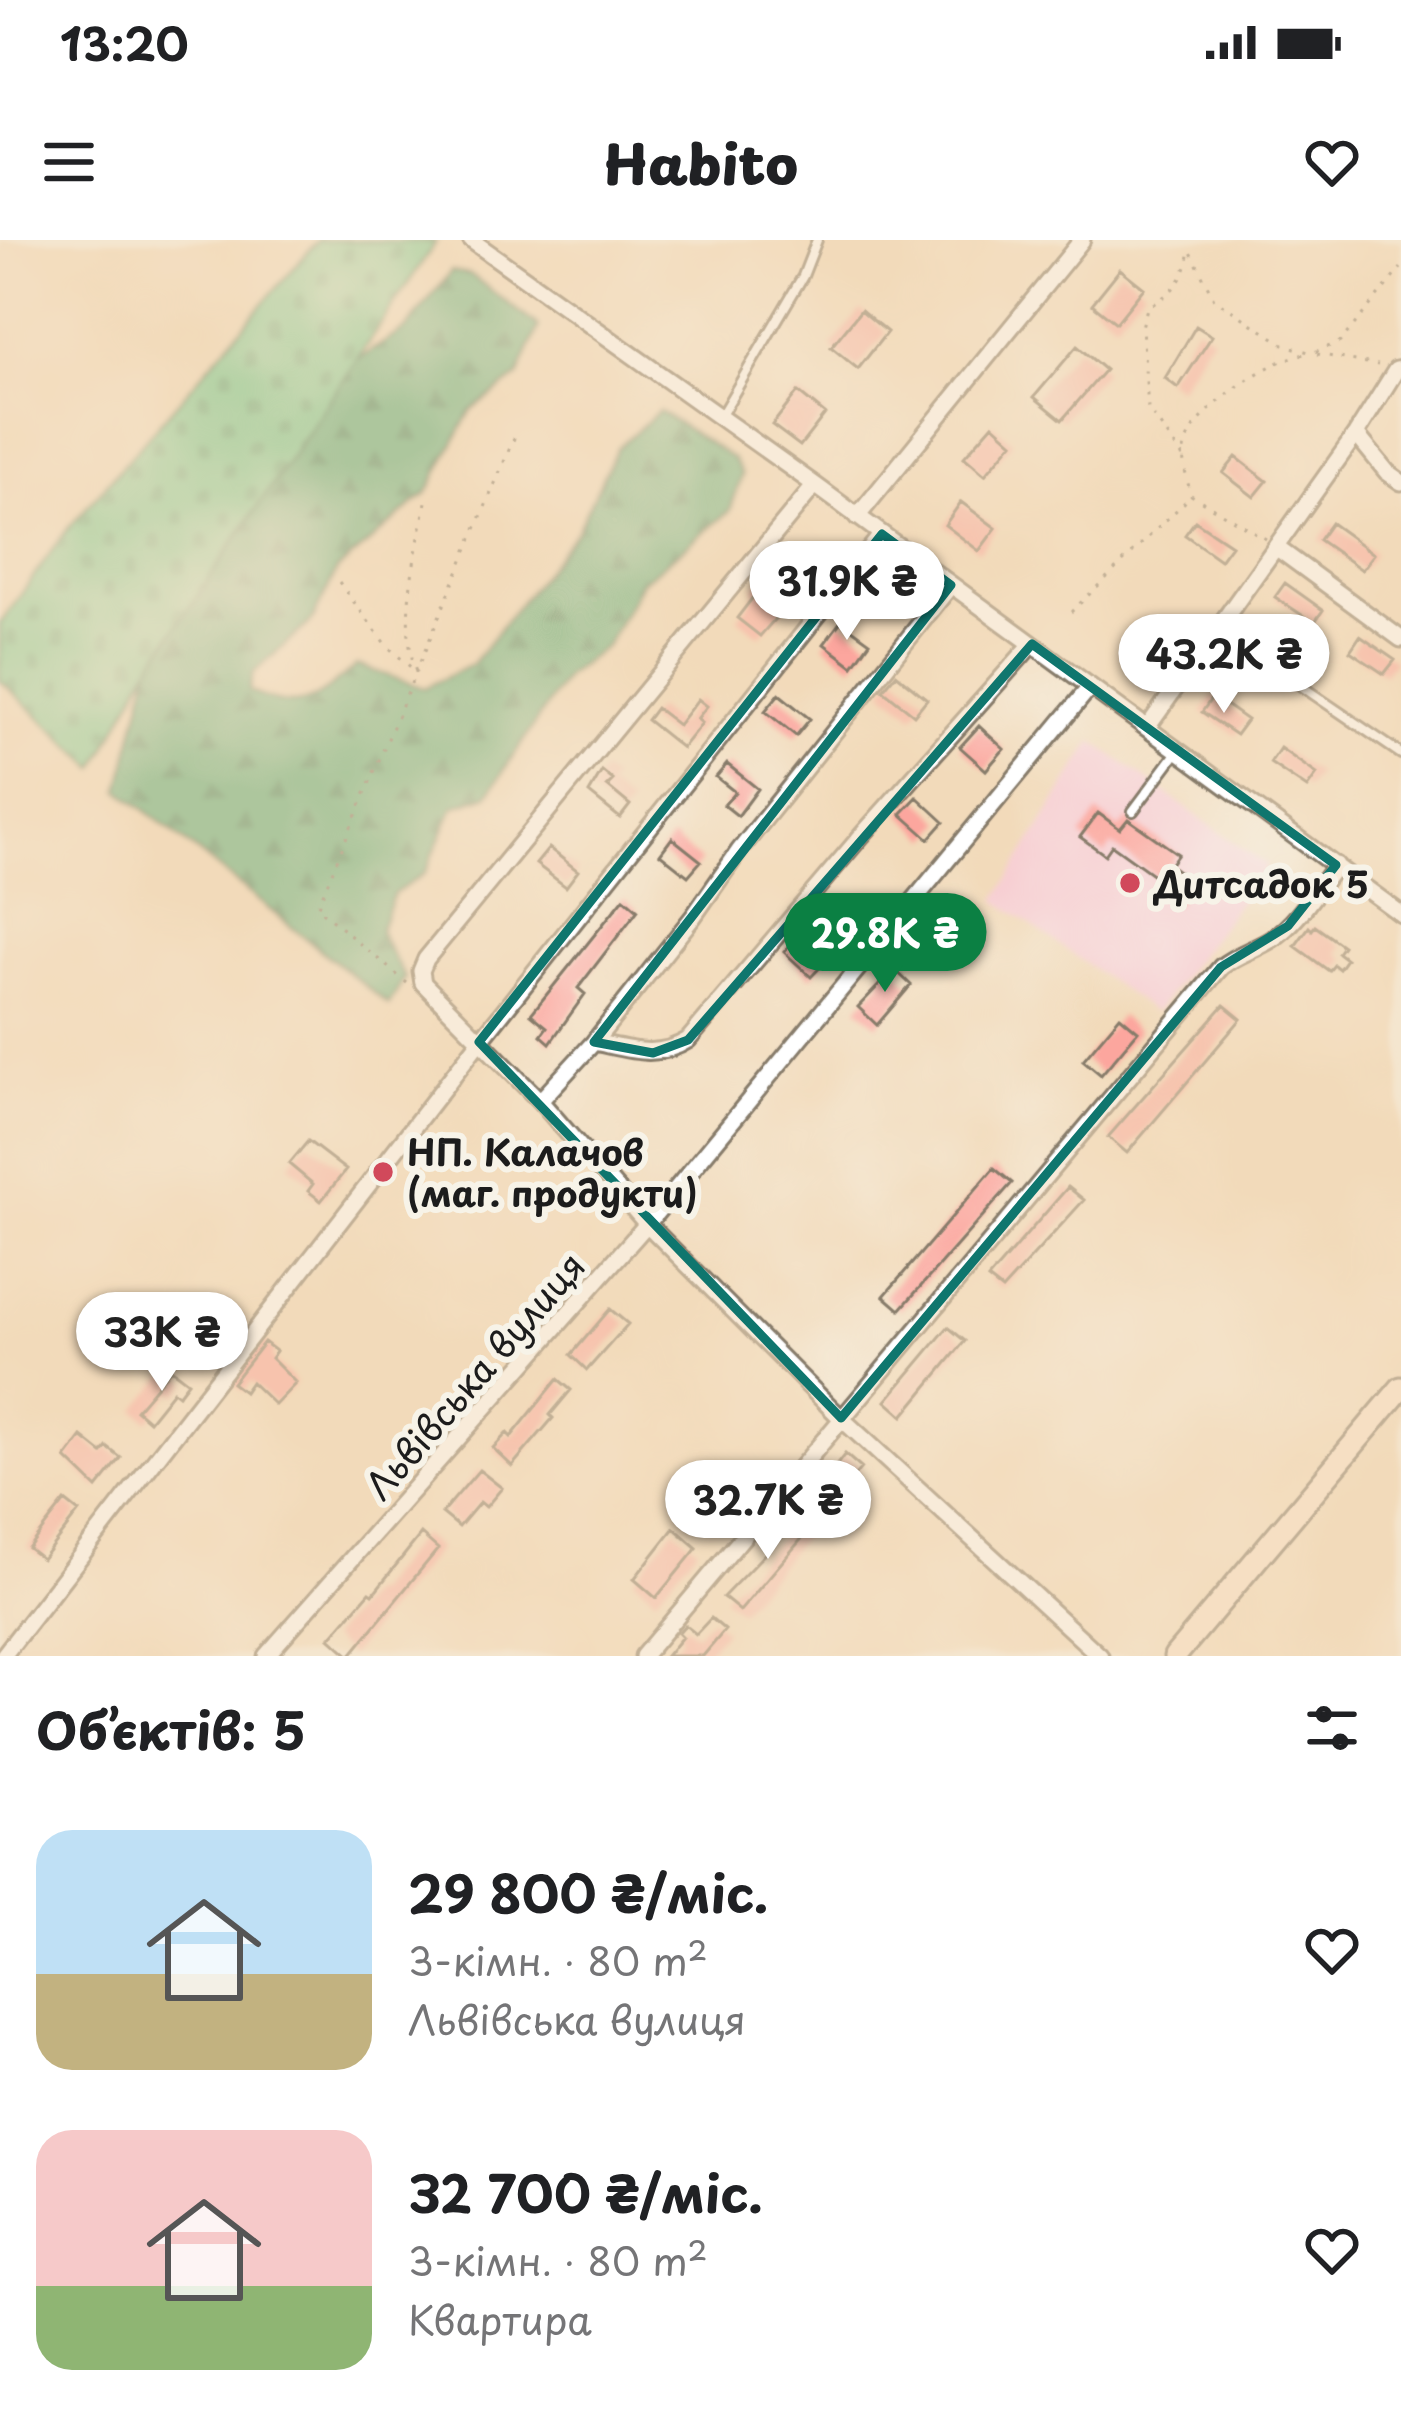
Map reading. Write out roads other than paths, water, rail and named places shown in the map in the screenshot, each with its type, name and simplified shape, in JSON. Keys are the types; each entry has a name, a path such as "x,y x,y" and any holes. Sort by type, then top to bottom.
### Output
{"street":[{"path":"471,240 1401,914"},
{"path":"857,517 1082,240"},
{"path":"1147,728 1399,370"},
{"path":"1356,434 1401,482"},
{"path":"815,485 426,959 421,971 424,983 540,1101 647,1223 841,1418 1100,1656"},
{"path":"2,1656 882,534"},
{"path":"1277,548 1401,638"},
{"path":"540,1101 594,1042 951,585"},
{"path":"594,1042 653,1053 672,1050 688,1040 1032,644"},
{"name":"Львівська вулиця","path":"266,1656 647,1223 1090,687"},
{"path":"643,1656 1221,967 1288,926 1336,866"},
{"path":"1174,1656 1401,1388"}],"lane":[{"path":"719,419 803,276 817,240"},
{"path":"1217,629 1401,754"},
{"path":"1133,811 1178,751"}],"place":[{"name":"Дитсадок 5","path":"1130,883"},
{"name":"НП. Калачов (маг. продукти)","path":"383,1172"}]}
